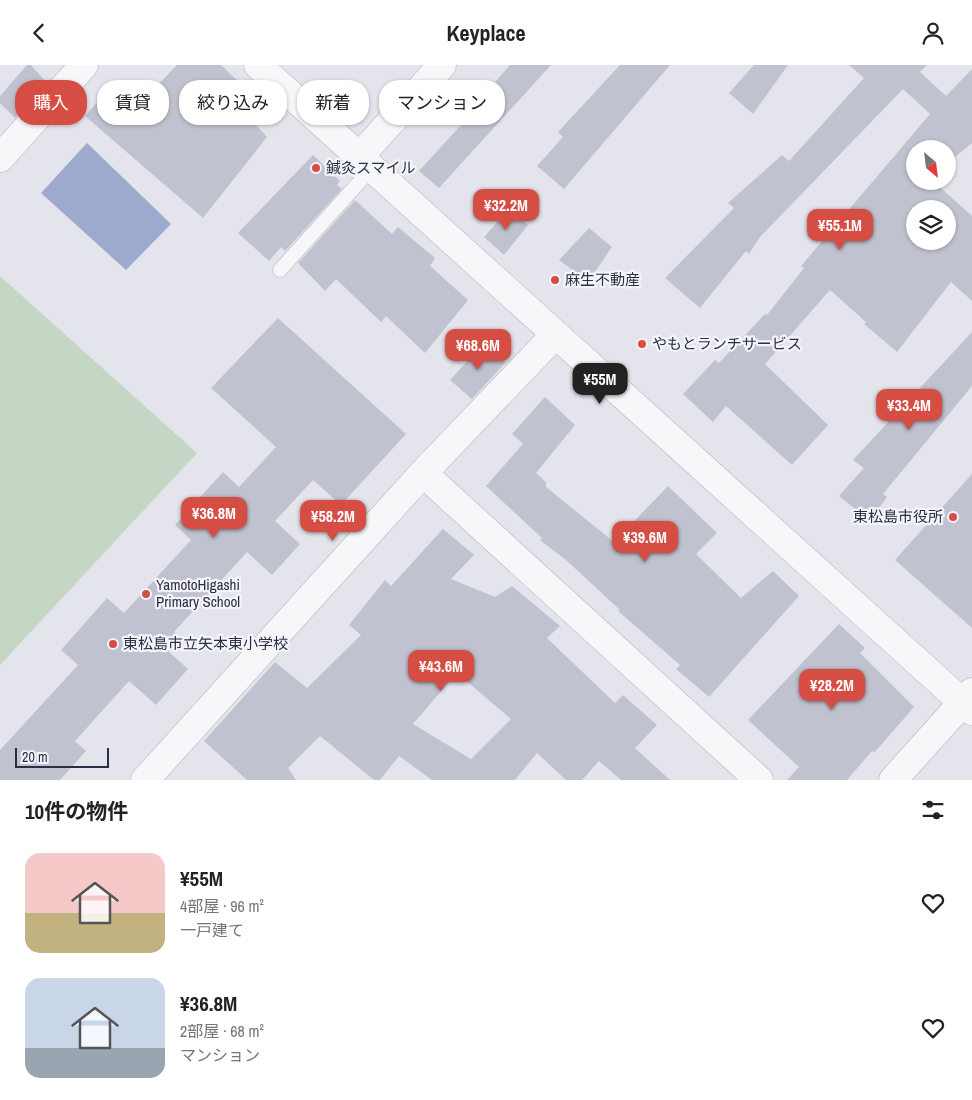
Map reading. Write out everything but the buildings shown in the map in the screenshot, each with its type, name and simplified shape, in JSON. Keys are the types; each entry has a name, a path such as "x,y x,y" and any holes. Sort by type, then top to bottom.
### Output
{"street":[{"path":"0,158 84,65"},
{"path":"258,65 555,335 969,702 894,780"},
{"path":"365,163 442,65"},
{"path":"145,780 424,473 555,335"},
{"path":"424,473 759,780"}],"lane":[{"path":"280,270 365,163"}],"green space":[{"path":"0,276 197,453 0,665"}],"water":[{"path":"87,143 171,224 126,270 41,193"}],"place":[{"name":"鍼灸スマイル","path":"316,168"},
{"name":"麻生不動産","path":"555,280"},
{"name":"やもとランチサービス","path":"642,344"},
{"name":"東松島市役所","path":"953,517"},
{"name":"YamotoHigashi Primary School","path":"146,594"},
{"name":"東松島市立矢本東小学校","path":"113,644"}]}
